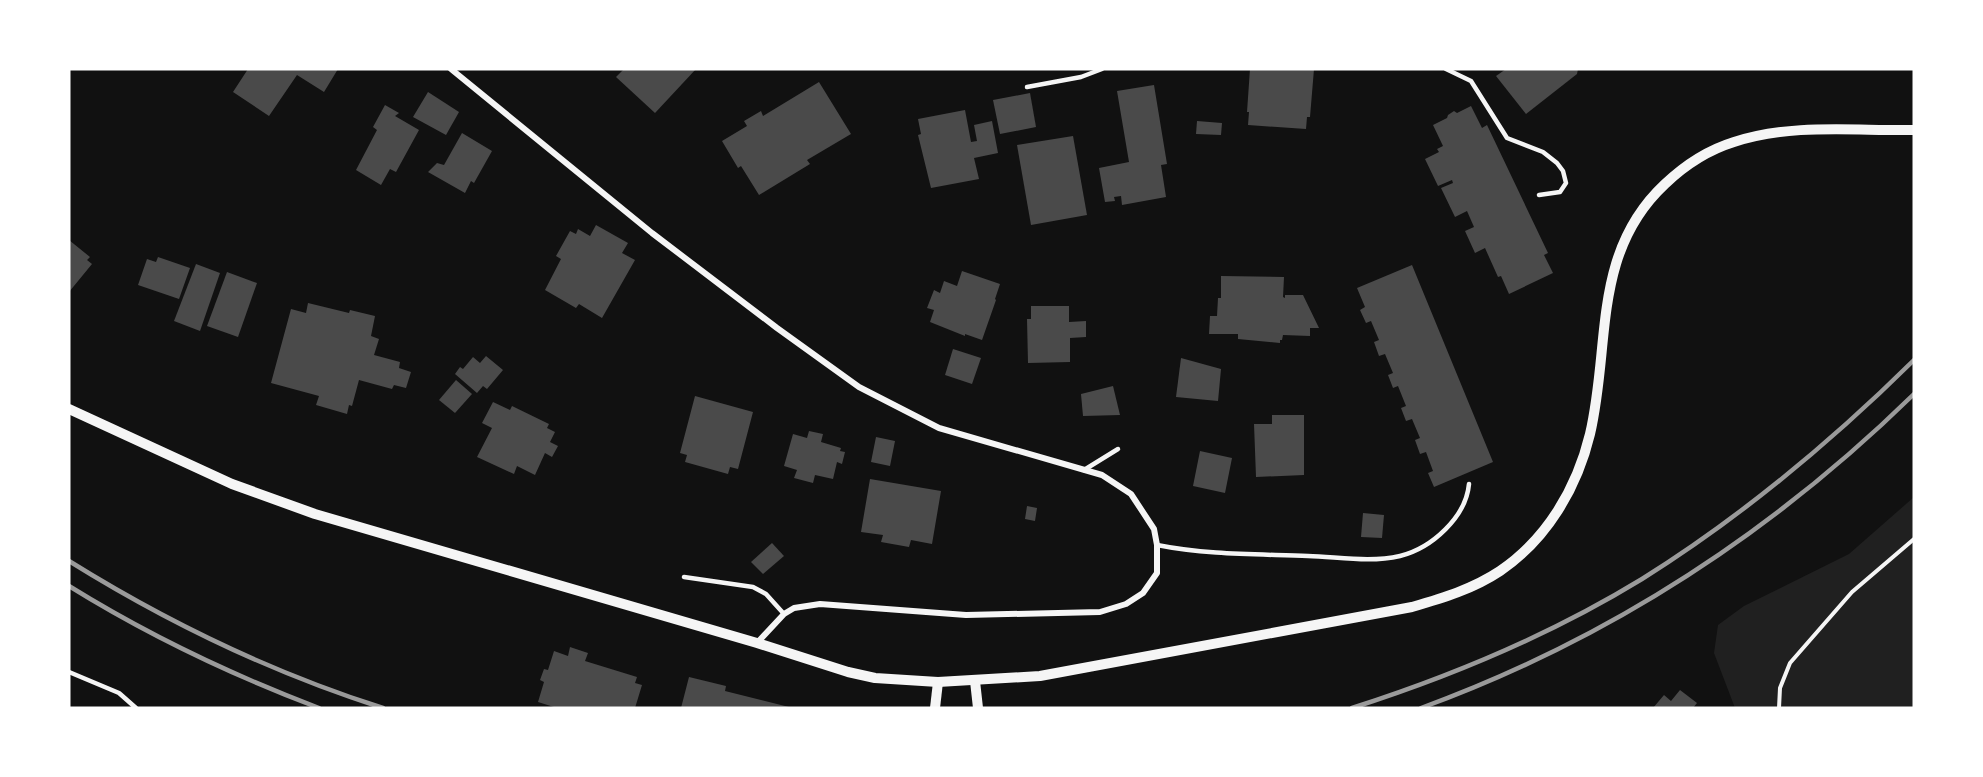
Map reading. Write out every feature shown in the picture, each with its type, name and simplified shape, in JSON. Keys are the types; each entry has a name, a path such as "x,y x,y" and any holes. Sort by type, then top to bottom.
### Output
{"street":[{"path":"451,69 661,239 777,328 859,387 939,428 1102,475 1131,494 1154,529 1157,545 1157,573 1143,593 1126,604 1100,612 1016,616 966,615 820,604 794,608 784,614 757,643"},
{"path":"69,409 232,484 315,514 757,643 848,672 876,678 938,682 1062,673 1412,607 1460,592 1500,571 1533,543 1550,523 1573,484 1583,458 1594,412 1612,276 1628,231 1640,211 1656,192 1692,162 1712,150 1754,136 1800,129 1914,130"},
{"path":"975,681 978,708"},
{"path":"935,708 938,682"}],"lane":[{"path":"1027,87 1081,77 1102,69"},
{"path":"1446,69 1472,81 1507,138 1543,152 1557,162 1563,171 1566,183 1560,192 1539,195"},
{"path":"1084,470 1118,449"},
{"path":"1157,545 1191,552 1370,560 1401,555 1429,544 1448,528 1468,495 1469,484"},
{"path":"684,577 753,587 766,594 784,614"},
{"path":"69,672 119,693 136,708"}],"path":[{"path":"1779,708 1780,688 1790,663 1852,592 1914,539"}],"shaded area":[{"path":"1914,497 1914,708 1735,708 1714,653 1718,625 1744,606 1849,554"}],"building":[{"path":"248,69 338,69 324,92 297,75 269,116 233,92"},
{"path":"624,69 696,69 655,113 616,77"},
{"path":"1250,69 1314,69 1310,117 1307,117 1306,129 1248,125"},
{"path":"1506,69 1578,69 1577,74 1526,114 1496,76"},
{"path":"819,82 851,134 807,160 810,164 759,195 741,166 738,168 722,141 747,126 744,121 761,111 763,116"},
{"path":"1154,85 1167,164 1161,165 1166,197 1122,205 1121,196 1114,197 1115,201 1105,202 1099,168 1129,162 1117,91"},
{"path":"428,92 459,112 446,135 413,117"},
{"path":"1030,93 1036,127 1000,134 993,100"},
{"path":"385,105 399,113 395,116 419,130 396,172 390,169 381,185 356,170 377,130 373,127"},
{"path":"1471,106 1482,128 1487,125 1548,253 1544,255 1553,273 1509,294 1501,276 1498,277 1485,248 1475,253 1465,231 1474,227 1467,211 1455,217 1441,188 1453,183 1452,180 1438,186 1425,159 1439,152 1437,149 1443,146 1433,125 1447,118 1454,111 1457,113"},
{"path":"965,110 971,142 977,141 974,125 992,121 998,153 974,158 979,179 931,188 918,135 921,134 918,119"},
{"path":"1197,121 1222,123 1221,135 1196,134"},
{"path":"462,133 492,151 474,183 471,181 465,193 428,172 437,163 444,165"},
{"path":"1073,136 1087,215 1031,225 1017,145"},
{"path":"596,225 628,243 622,253 635,260 602,318 579,304 576,308 545,290 561,259 556,256 570,231 576,234 578,229 590,236"},
{"path":"69,240 90,257 87,260 92,264 69,292"},
{"path":"158,257 190,268 179,299 138,285 147,259 156,262"},
{"path":"196,264 220,273 200,331 174,321"},
{"path":"1412,265 1493,462 1434,487 1428,473 1433,471 1426,452 1420,454 1415,440 1420,438 1412,419 1406,421 1401,408 1406,406 1398,386 1393,388 1388,375 1393,373 1385,354 1379,356 1374,342 1379,340 1371,321 1366,323 1360,310 1365,307 1357,288"},
{"path":"962,271 1000,284 982,340 930,322 934,310 927,308 934,290 940,293 944,281 957,286"},
{"path":"227,272 257,283 238,337 207,326"},
{"path":"1221,276 1284,277 1283,297 1303,295 1319,328 1310,328 1310,336 1283,335 1280,343 1238,339 1238,334 1209,334 1210,316 1217,316 1218,298 1221,298"},
{"path":"308,303 349,313 350,310 375,316 371,336 379,339 374,355 400,362 399,368 411,372 406,388 394,385 392,389 359,380 352,406 349,405 347,414 316,405 319,396 271,383 291,309 306,313"},
{"path":"1031,306 1069,306 1069,322 1086,321 1086,337 1070,338 1070,362 1028,363 1027,319 1031,319"},
{"path":"953,349 981,358 972,384 945,375"},
{"path":"486,356 503,370 487,389 483,386 477,393 455,374 460,367 463,369 473,357 480,363"},
{"path":"1181,358 1221,369 1218,401 1176,397"},
{"path":"456,380 472,394 455,413 439,400"},
{"path":"1113,386 1120,415 1083,416 1081,394"},
{"path":"695,396 753,412 738,469 730,467 728,474 685,462 687,455 680,453"},
{"path":"493,402 510,410 512,406 549,424 547,428 555,432 550,442 558,446 552,457 545,453 535,475 517,466 514,474 477,457 492,428 482,423"},
{"path":"1272,415 1304,415 1304,475 1256,477 1254,424 1272,424"},
{"path":"809,431 823,434 821,442 841,448 840,451 845,452 842,464 837,462 833,479 815,475 813,483 794,478 797,470 784,466 793,434 807,438"},
{"path":"876,437 895,441 890,466 871,462"},
{"path":"1200,451 1232,458 1225,493 1193,486"},
{"path":"870,479 941,491 932,544 911,540 909,547 881,542 883,535 861,532"},
{"path":"1027,506 1037,508 1035,521 1025,519"},
{"path":"1363,513 1384,515 1382,538 1361,537"},
{"path":"772,543 784,556 763,574 751,562"},
{"path":"570,647 588,653 585,661 637,677 635,683 642,685 635,708 557,708 538,702 544,682 540,680 544,669 548,670 554,651 568,656"},
{"path":"689,677 726,686 725,691 793,708 681,708"},
{"path":"1680,690 1697,703 1693,708 1653,708 1664,695 1671,701"}],"railway":[{"path":"1352,708 1464,668 1537,636 1642,579 1715,530 1784,477 1818,449 1914,360"},
{"path":"1421,708 1490,681 1557,650 1622,615 1684,577 1745,536 1804,492 1914,394"},
{"path":"69,561 144,605 222,644 301,679 383,708"},
{"path":"69,586 191,653 319,708"}]}
